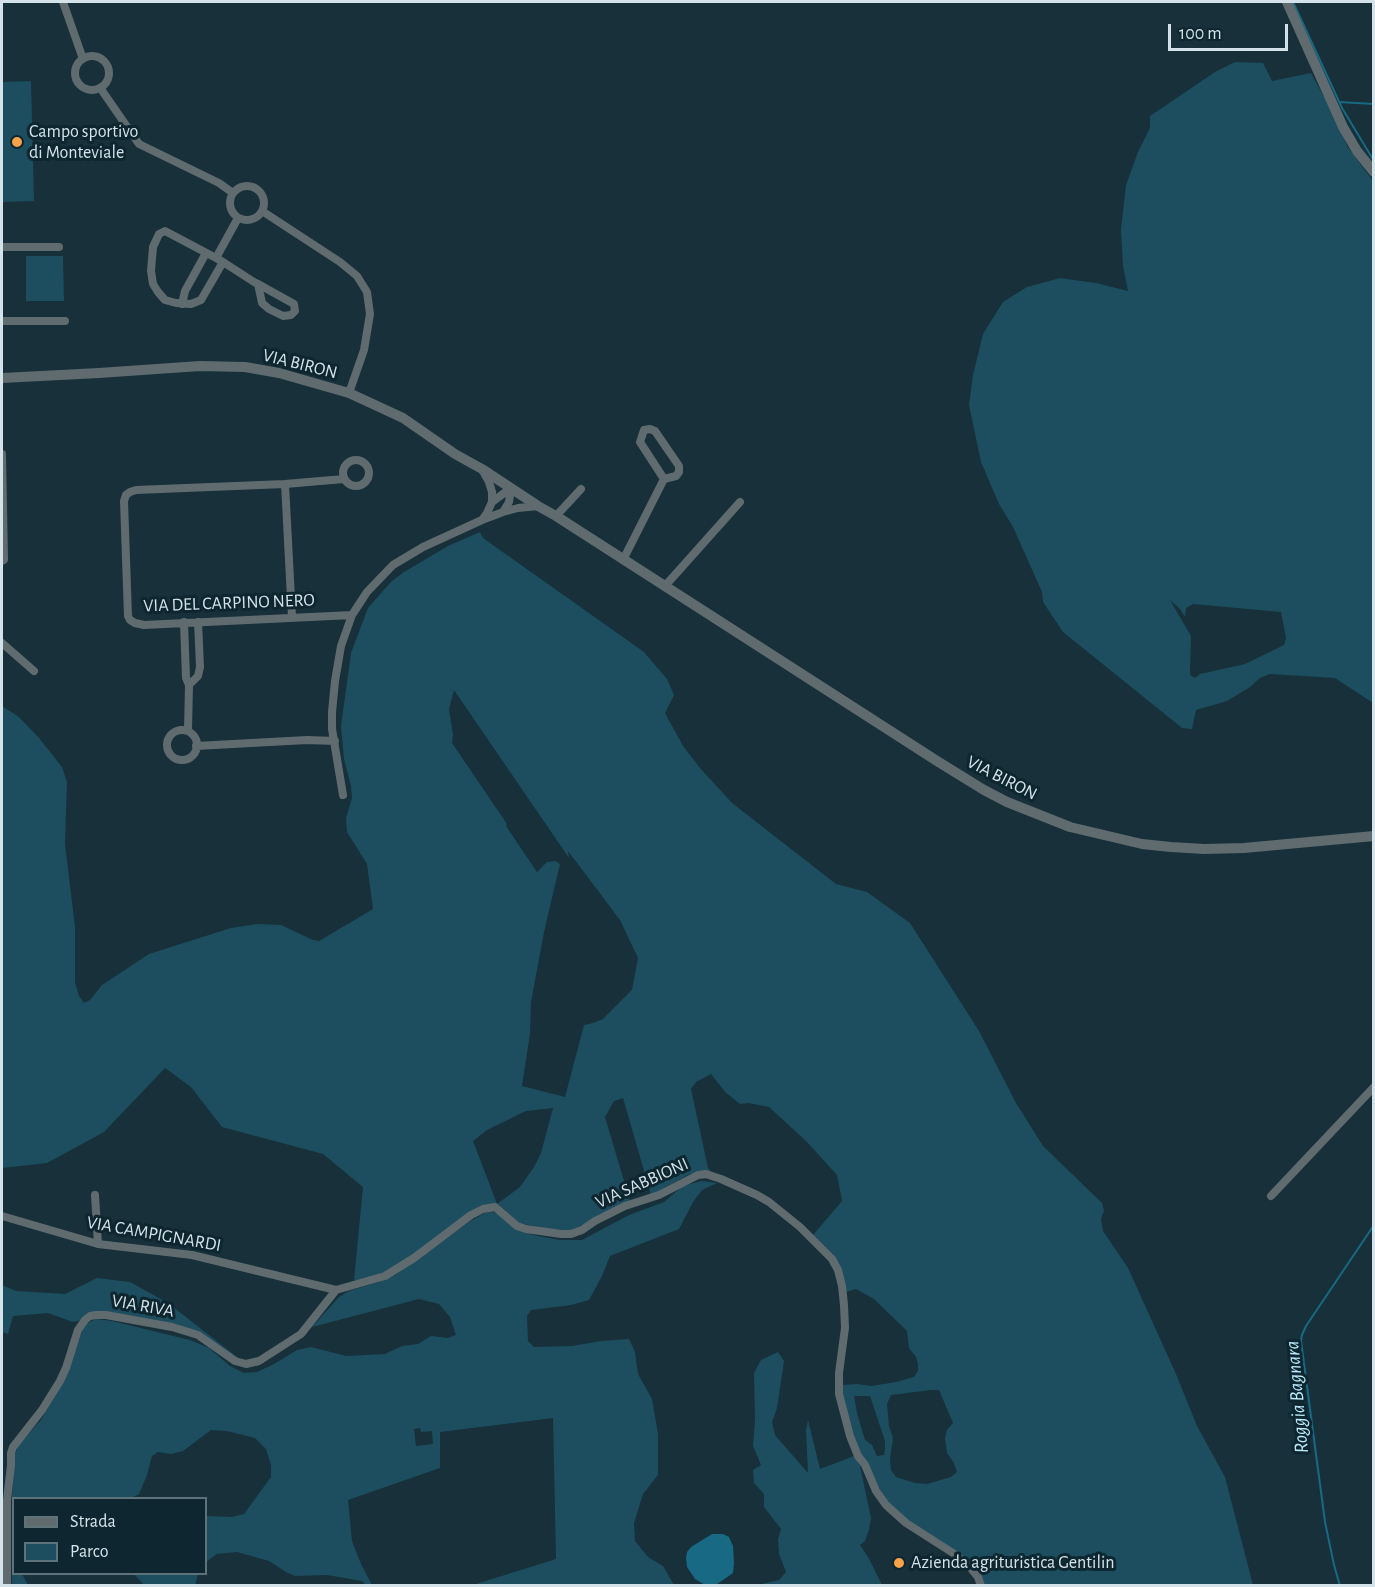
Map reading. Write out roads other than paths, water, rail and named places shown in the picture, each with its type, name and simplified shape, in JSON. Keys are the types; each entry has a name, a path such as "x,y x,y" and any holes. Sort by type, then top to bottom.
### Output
{"street":[{"path":"63,2 83,59"},
{"path":"1287,2 1343,128 1357,151 1374,171"},
{"path":"99,58 107,66 108,78 101,87 91,90 77,81 76,67 83,59 99,58"},
{"path":"101,87 139,144 219,183 233,193"},
{"path":"242,187 258,191 263,200 262,211 251,219 238,218 230,207 233,193 242,187"},
{"path":"262,211 340,262 357,276 367,292 370,314 364,350 349,393"},
{"path":"238,218 219,260 201,300 191,304 165,300 153,284 151,271 153,247 159,234 165,231 219,260 294,304 295,311 291,315 283,316 269,309 262,303 258,284"},
{"path":"2,247 59,247"},
{"path":"182,304 185,291 206,253"},
{"path":"2,321 65,321"},
{"name":"VIA BIRON","path":"2,378 200,366 245,368 279,373 349,393 403,418 984,790 1007,802 1070,827 1142,844 1204,849 1254,847 1374,836"},
{"path":"623,560 664,479 676,476 680,466 655,431 644,430 640,442 664,479"},
{"path":"2,454 4,560 2,561"},
{"path":"482,469 492,492 492,502 482,520"},
{"name":"VIA DEL CARPINO NERO","path":"344,479 130,492 124,501 128,616 135,623 144,625 352,615"},
{"path":"285,484 292,617"},
{"path":"492,502 511,488"},
{"path":"503,512 509,502 511,488"},
{"path":"556,516 580,489"},
{"path":"665,586 740,502"},
{"path":"343,795 332,729 335,681 341,646 352,615 367,592 393,565 423,547 503,512 538,506"},
{"path":"184,622 186,678 189,685 188,731"},
{"path":"189,685 198,676 200,667 198,622"},
{"path":"2,643 34,671"},
{"path":"178,730 188,731 194,737 196,746 192,755 183,759 174,757 167,745 170,735 178,730"},
{"path":"196,746 308,740 335,741"},
{"path":"1271,1196 1374,1087"},
{"name":"VIA SABBIONI","path":"336,1290 384,1276 414,1258 471,1215 483,1209 495,1208 517,1226 526,1229 571,1234 625,1206 659,1195 698,1175 706,1174 721,1179 757,1195 800,1227 827,1254 838,1270 843,1296 845,1328 838,1383 841,1403 850,1436 876,1491 896,1515 968,1565 978,1577 981,1586"},
{"path":"95,1195 98,1244"},
{"name":"VIA CAMPIGNARDI","path":"2,1216 98,1244 192,1255 336,1290"},
{"name":"VIA RIVA","path":"7,1586 4,1519 13,1446 42,1410 60,1381 78,1330 85,1320 90,1316 106,1315 189,1332 207,1340 235,1361 246,1364 259,1361 301,1334 336,1290"}],"waterway":[{"name":"Roggia Bagnara","path":"1293,2 1342,108 1374,161"},
{"path":"1339,102 1374,104"},
{"name":"Roggia Bagnara","path":"1340,1586 1325,1522 1301,1341 1306,1326 1374,1225"}],"place":[{"name":"Campo sportivo di Monteviale","path":"17,142"},
{"name":"Azienda agrituristica Gentilin","path":"899,1563"}]}
